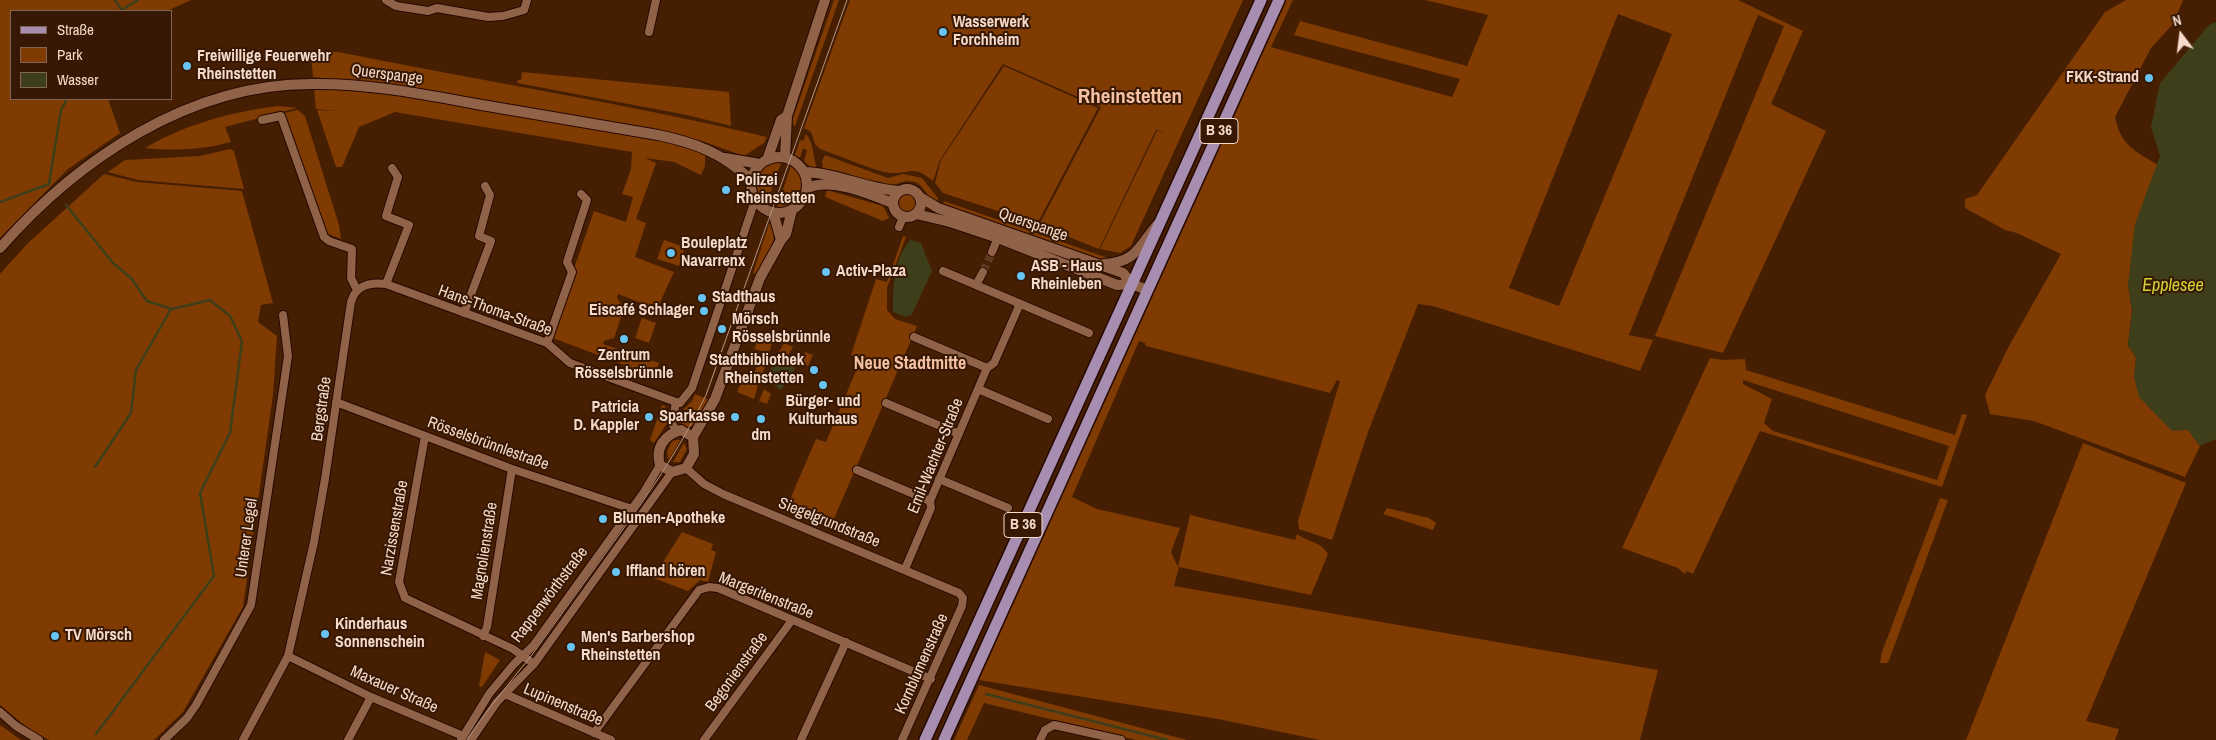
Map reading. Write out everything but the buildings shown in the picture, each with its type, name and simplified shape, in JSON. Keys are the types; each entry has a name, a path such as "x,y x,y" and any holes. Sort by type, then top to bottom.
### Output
{"main road":[{"path":"784,157 787,116 824,0"},
{"name":"B 36","path":"925,740 1261,0"},
{"name":"B 36","path":"944,740 1279,0"},
{"name":"Querspange","path":"0,248 77,175 138,133 180,112 216,98 257,88 338,84 424,94 658,135 702,146 725,158"},
{"path":"725,158 763,162 784,157 795,161 804,172 808,188 801,203 792,210 773,212 764,209 755,200 751,190 751,180 763,162 781,120 787,116"},
{"path":"725,158 751,180"},
{"path":"804,172 831,174 880,188 899,191 909,188 920,197 921,207 916,214 902,217 895,211 892,203"},
{"path":"808,188 815,185 832,184 892,203"},
{"path":"892,203 899,191"},
{"name":"Querspange","path":"920,197 938,208 1117,285 1132,284 1147,290"},
{"path":"693,437 686,431 677,431 667,436 659,448 658,457 660,465 672,472 686,468 694,454 693,437 715,399 760,278 786,234 792,210"},
{"path":"773,212 781,240"},
{"name":"Querspange","path":"916,214 999,234 1101,264 1124,272 1132,284"},
{"path":"1101,264 1117,263 1138,252 1144,240 1162,218"}],"street":[{"path":"386,0 396,6 428,11 437,8 488,17 503,16 524,10 526,0"},
{"path":"649,32 656,0"},
{"path":"262,120 280,116 324,237 329,241 352,249 351,278 357,290"},
{"path":"386,284 409,225 386,216 398,177 392,168"},
{"path":"464,313 491,241 479,236 490,195 485,186"},
{"path":"547,343 572,272 567,262 587,200 581,194"},
{"path":"677,431 672,424 676,402 680,403 692,388 755,200"},
{"path":"900,228 902,217"},
{"path":"992,252 999,234"},
{"path":"943,271 1089,333"},
{"path":"976,285 983,272"},
{"name":"Hans-Thoma-Straße","path":"357,290 367,284 386,284 547,343 570,363 676,402"},
{"name":"Bergstraße","path":"243,740 288,656 314,542 351,302 357,290"},
{"name":"Emil-Wachter-Straße","path":"905,569 931,508 930,501 987,368 994,363 1019,306 1016,302"},
{"name":"Unterer Legel","path":"164,740 188,718 251,605 288,356 283,315"},
{"path":"914,336 987,368"},
{"path":"978,389 1048,419"},
{"name":"Rösselsbrünnlestraße","path":"336,402 512,469 632,508"},
{"path":"886,403 959,434"},
{"name":"Narzissenstraße","path":"425,436 399,582 400,590 404,598 513,649 534,664"},
{"name":"Rappenwörthstraße","path":"462,738 489,694 514,664 524,656 632,508 658,471 660,465"},
{"name":"Siegelgrundstraße","path":"686,468 704,484 724,494 905,569 959,593 963,598"},
{"name":"Magnolienstraße","path":"483,636 487,627 512,469"},
{"path":"857,470 930,501"},
{"name":"Rappenwörthstraße","path":"471,740 504,694 534,664 672,472"},
{"path":"939,479 1008,508"},
{"name":"Margeritenstraße","path":"594,732 699,590 709,587 718,588 931,679"},
{"name":"Kornblumenstraße","path":"902,740 931,679 962,606 963,598"},
{"name":"Begonienstraße","path":"704,740 792,620"},
{"path":"801,740 846,642"},
{"name":"Maxauer Straße","path":"288,656 371,697 462,738"},
{"name":"Lupinenstraße","path":"504,694 611,740"},
{"path":"348,740 371,697"},
{"path":"0,712 16,726 38,740"},
{"path":"1040,740 1045,730 1054,725 1121,740"}],"green space":[{"path":"0,0 191,0 169,10 10,10 10,100 108,100 120,133 68,169 0,238"},
{"path":"834,0 839,0 795,126 791,124"},
{"path":"850,0 1243,0 1131,246 1120,253 1100,249 1157,131 1166,132 1156,130 1099,249 1039,225 1101,107 1003,64 940,160 933,181 916,171 884,172 820,149 815,144 811,132 804,128"},
{"path":"1283,0 1293,0 1271,47 1452,97 1460,79 1294,35 1300,21 1467,66 1488,15 1425,0 1738,0 1803,31 1771,104 1826,131 1723,353 1655,336 1784,26 1758,15 1629,335 1653,340 1640,371 1433,306 1418,304 1368,432 1332,540 1299,529 1298,521 1340,381 1337,380 1330,393 1146,346 1145,343 1139,341 1072,497 1097,509 1180,528 1171,552 1178,567 1190,515 1295,540 1297,534 1318,544 1328,554 1311,595 1179,567 1174,586 1658,670 1640,740 1320,740 1218,719 979,680","holes":["1618,14 1672,34 1559,306 1509,288"]},
{"path":"2126,0 2183,0 2173,24 2151,48 2115,117 2121,135 2130,147 2158,165 2128,285 2132,311 2128,345 2136,358 2134,377 2188,430 2200,446 2185,477 2034,421 1990,414 1985,395 2009,346 2061,254 2017,233 2005,230 1965,208 1965,199 1977,195 2105,12"},
{"path":"324,52 338,52 607,103 767,137 764,143 744,156 702,141 656,129 422,89 313,77 311,56"},
{"path":"1004,66 1098,108 1037,224 943,193 935,183 941,160"},
{"path":"522,72 729,92 731,126 687,115 517,83 518,80 521,80"},
{"path":"314,89 381,92 666,141 705,154 705,166 701,175 674,162 645,158 656,163 636,219 646,223 635,257 674,272 657,309 618,294 617,298 624,309 614,338 604,341 603,344 659,363 654,376 550,337 594,211 626,222 633,197 622,194 631,169 632,152 395,112 359,127 342,167 336,167 317,110 338,111 316,109"},
{"path":"278,106 297,108 225,127 231,142 188,149 145,148 176,132 209,120"},
{"path":"298,110 305,116 339,225 341,239 328,234 284,113"},
{"path":"806,134 812,146 817,169 811,168 804,161 807,150 803,148 800,158 795,155 800,140 803,141"},
{"path":"230,149 234,151 244,189 138,180 108,172 125,160 200,156"},
{"path":"825,155 888,178 903,174 922,178 938,198 936,205 920,185 915,182 906,181 889,186 823,169 822,161"},
{"path":"776,160 782,160 767,203 758,192 758,179 764,168"},
{"path":"792,163 800,177 802,184 801,192 793,204 786,207 777,207"},
{"path":"104,174 137,182 242,191 273,303 261,305 258,322 277,336 273,395 243,607 183,712 154,740 49,740 29,729 0,705 0,274 27,244"},
{"path":"827,190 883,206 889,218 883,221 825,197"},
{"path":"907,193 914,196 917,203 914,210 907,213 900,210 897,203 900,196"},
{"path":"944,201 1108,258 1107,260 1095,258 942,207"},
{"path":"770,221 774,235 773,242 768,256 756,274 753,273"},
{"path":"903,236 906,237 887,288 887,310 895,319 917,326 833,521 788,504 816,439 826,442 861,359 851,355 876,279 887,282"},
{"name":"Bouleplatz Navarrenx","path":"664,240 685,247 679,266 657,259"},
{"path":"642,318 656,323 649,343 635,338"},
{"path":"761,334 773,339 769,353 754,349"},
{"path":"784,343 793,347 786,359 777,356"},
{"path":"805,352 813,355 808,366 800,363"},
{"path":"761,357 767,359 761,379 753,376"},
{"path":"1710,358 1723,360 1745,359 1746,370 1955,435 1962,414 1967,415 1942,487 1760,431 1693,574 1687,571 1685,574 1678,568 1622,548","holes":["1743,380 1949,446 1937,480 1773,431 1764,423 1772,399 1743,384"]},
{"path":"743,378 758,386 754,399 737,392"},
{"path":"764,389 771,394 767,404 759,401"},
{"path":"695,394 709,400 694,425 686,428 682,423 681,412 692,401"},
{"path":"662,405 665,406 667,423 654,443 650,440"},
{"path":"680,440 669,460 667,452 672,441"},
{"path":"684,443 687,449 680,462 673,462"},
{"path":"2083,443 2186,483 2086,721 2119,729 2115,740 1966,740"},
{"path":"1940,498 1948,500 1888,663 1880,663 1882,652"},
{"path":"1387,508 1429,518 1436,523 1433,530 1383,514"},
{"path":"682,532 713,544 711,550 716,552 708,582 700,580 688,591 653,578"},
{"path":"485,652 500,660 482,687 479,686"},
{"path":"979,685 1187,740 1136,740 984,703 967,740 954,740"},
{"path":"0,725 21,740 0,740"}],"water":[{"name":"Epplesee","path":"2216,22 2216,439 2200,446 2188,430 2172,431 2139,397 2134,377 2136,358 2128,345 2132,311 2128,285 2135,224 2160,156 2151,127 2160,83 2209,25"},
{"path":"910,240 921,243 932,271 912,314 906,317 893,312 893,293 897,265 904,248"},
{"path":"775,361 791,364 795,369 781,390 765,379"}],"waterway":[{"path":"115,0 121,9"},
{"path":"122,10 138,0"},
{"path":"0,202 49,184 61,110 66,100"},
{"path":"66,205 113,263 131,278 147,301 172,309 210,300 230,316 242,341 230,433 200,493 214,576 96,734"},
{"path":"95,467 131,413 136,370 171,309"},
{"path":"986,694 1167,740"}],"tunnel":[{"path":"983,272 992,252"}],"tram line":[{"path":"467,740 531,656 639,507 696,415 706,395 847,0"}],"place":[{"name":"Wasserwerk Forchheim","path":"943,32"},
{"name":"Freiwillige Feuerwehr Rheinstetten","path":"187,66"},
{"name":"FKK-Strand","path":"2149,78"},
{"name":"Polizei Rheinstetten","path":"726,190"},
{"name":"Bouleplatz Navarrenx","path":"671,253"},
{"name":"Activ-Plaza","path":"826,272"},
{"name":"ASB - Haus Rheinleben","path":"1021,276"},
{"name":"Stadthaus","path":"702,298"},
{"name":"Eiscafé Schlager","path":"704,311"},
{"name":"Mörsch Rösselsbrünnle","path":"722,329"},
{"name":"Zentrum Rösselsbrünnle","path":"624,339"},
{"name":"Stadtbibliothek Rheinstetten","path":"814,370"},
{"name":"Bürger- und Kulturhaus","path":"823,385"},
{"name":"Patricia D. Kappler","path":"649,417"},
{"name":"Sparkasse","path":"735,417"},
{"name":"dm","path":"761,419"},
{"name":"Blumen-Apotheke","path":"603,519"},
{"name":"Iffland hören","path":"616,572"},
{"name":"Kinderhaus Sonnenschein","path":"325,634"},
{"name":"TV Mörsch","path":"55,636"},
{"name":"Men's Barbershop Rheinstetten","path":"571,647"}],"district":[{"name":"Rheinstetten","path":"1130,97"},
{"name":"Neue Stadtmitte","path":"910,364"}]}
